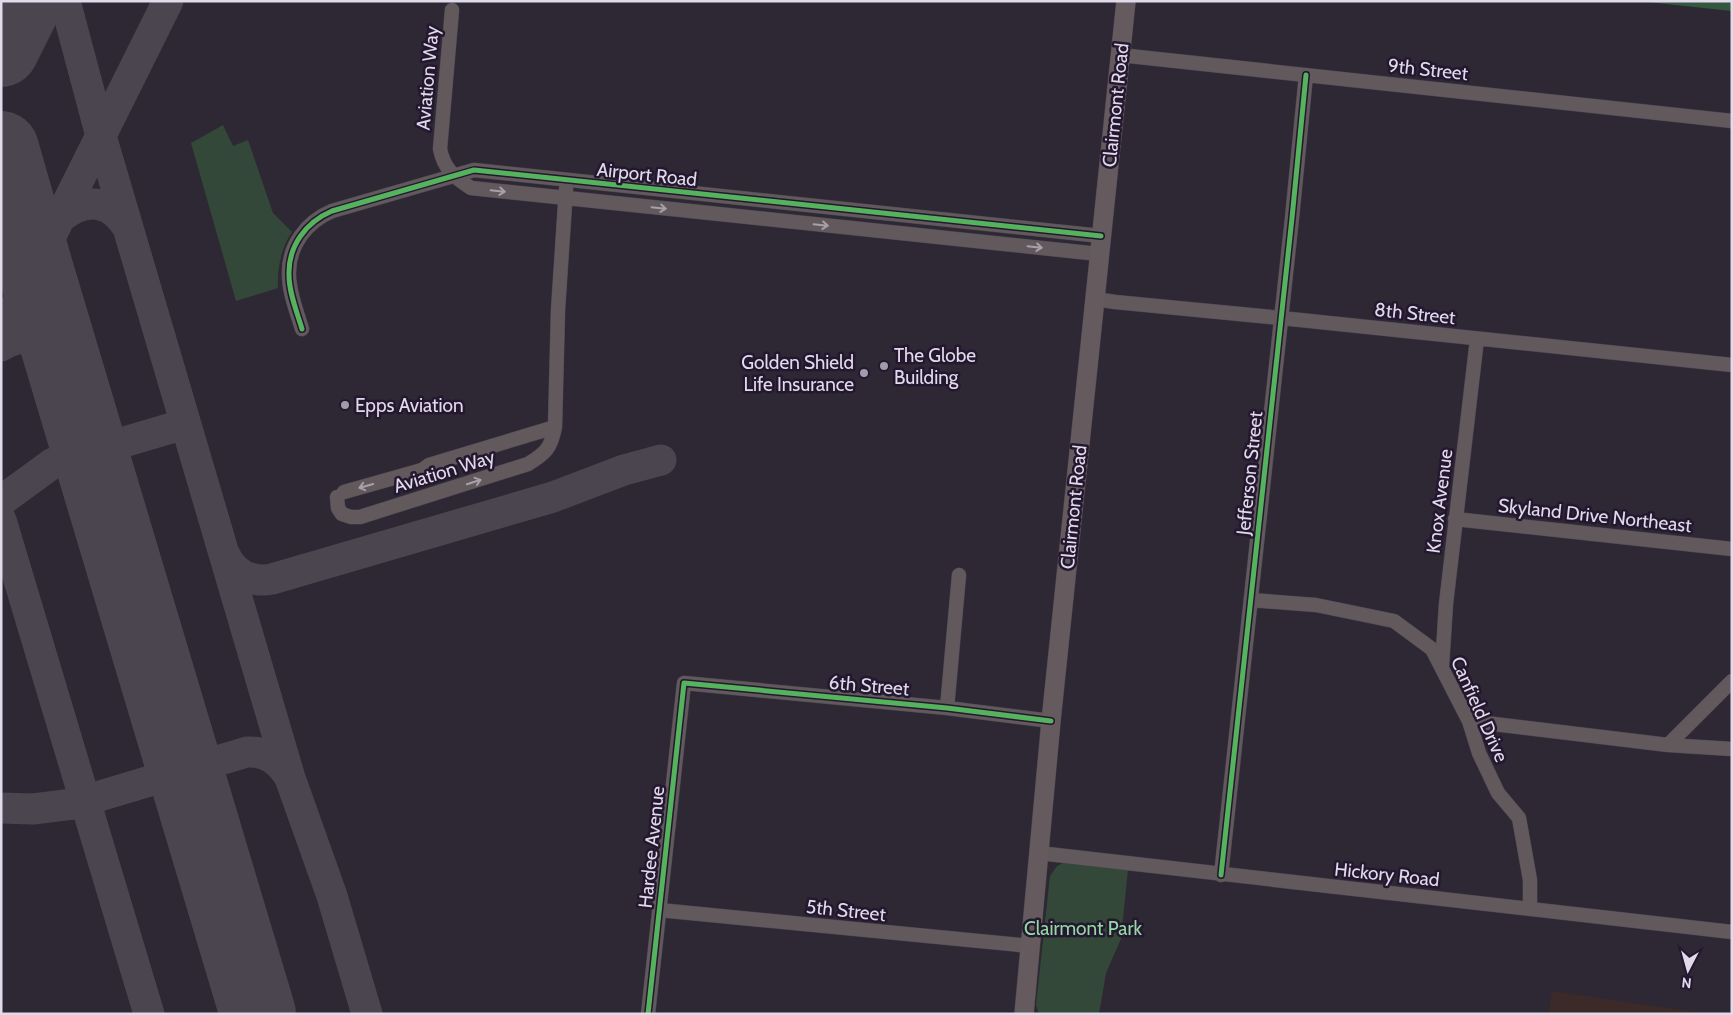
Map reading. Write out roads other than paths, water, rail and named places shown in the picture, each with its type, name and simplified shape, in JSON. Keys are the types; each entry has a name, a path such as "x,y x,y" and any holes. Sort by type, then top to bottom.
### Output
{"main road":[{"name":"Clairmont Road","path":"1024,1014 1051,721 1126,1"}],"street":[{"name":"Aviation Way","path":"452,10 440,149 442,159 453,176"},
{"name":"9th Street","path":"1120,55 1732,121"},
{"name":"Jefferson Street","path":"1221,875 1306,75"},
{"name":"Airport Road","path":"302,329 290,287 289,267 296,245 311,223 332,211 474,170 1100,245"},
{"name":"Airport Road","path":"453,176 471,188 1100,245"},
{"name":"Aviation Way","path":"555,427 429,465 422,470 341,495 338,508 342,514 360,517 528,464 541,456 552,442 555,427 558,310 567,181"},
{"name":"8th Street","path":"1094,298 1125,303 1732,365"},
{"name":"Knox Avenue","path":"1442,667 1446,604 1455,519 1477,339"},
{"name":"Skyland Drive Northeast","path":"1455,519 1732,549"},
{"path":"946,708 959,575"},
{"name":"Canfield Drive","path":"1250,600 1316,605 1394,621 1432,649 1469,720 1479,753 1498,793 1519,818 1530,880 1530,908"},
{"path":"1668,745 1732,681"},
{"name":"6th Street","path":"684,683 946,708 1051,721"},
{"name":"Hardee Avenue","path":"648,1014 684,683"},
{"path":"1469,720 1668,745 1732,749"},
{"name":"Hickory Road","path":"1039,854 1732,932"},
{"name":"5th Street","path":"659,910 1030,946"}],"place":[{"name":"The Globe Building","path":"884,366"},
{"name":"Golden Shield Life Insurance","path":"864,373"},
{"name":"Epps Aviation","path":"345,405"}],"park label":[{"name":"Clairmont Park","path":"1083,928"}]}
